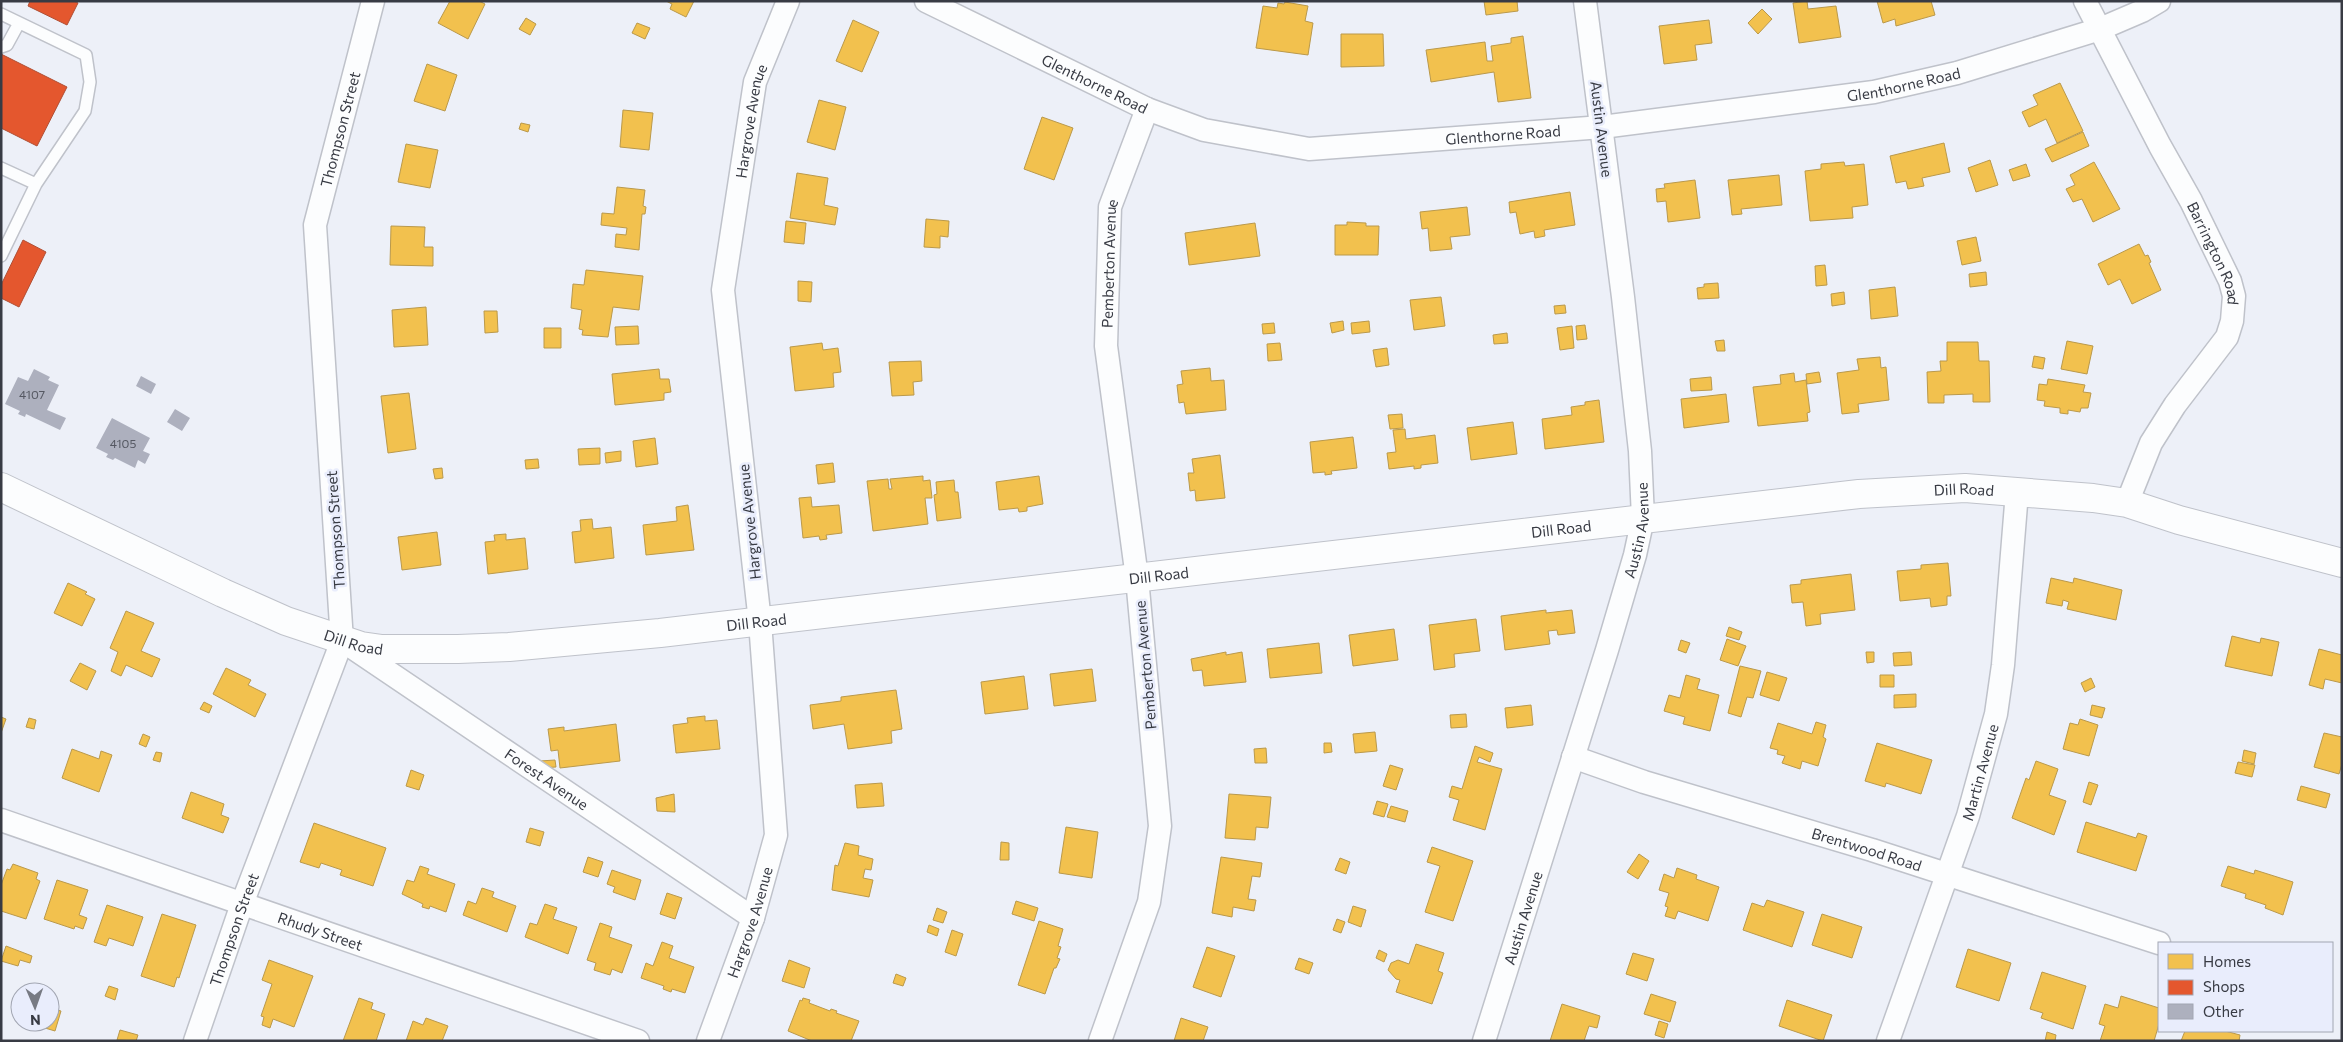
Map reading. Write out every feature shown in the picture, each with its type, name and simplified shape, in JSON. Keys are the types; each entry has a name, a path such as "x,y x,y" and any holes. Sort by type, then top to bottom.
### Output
{"street":[{"name":"Thompson Street","path":"195,1041 242,904 342,641 315,225 373,1"},
{"name":"Hargrove Avenue","path":"708,1041 752,918 776,835 760,622 723,290 755,82 788,1"},
{"name":"Glenthorne Road","path":"926,1 1147,109 1204,130 1309,149 1602,127 1874,92 1957,73 2100,29 2159,1"},
{"name":"Austin Avenue","path":"1484,1041 1633,565 1643,518 1640,451 1602,127 1585,1"},
{"name":"Barrington Road","path":"2085,1 2191,202 2230,280 2234,296 2232,322 2227,337 2151,442 2127,503"},
{"name":"Pemberton Avenue","path":"1100,1041 1149,902 1160,826 1137,578 1106,346 1110,207 1147,109"},
{"name":"Dill Road","path":"1,487 286,621 342,641 382,649 500,648 760,622 1643,518 1859,494 1965,488 2093,498 2127,503 2179,520 2342,563"},
{"name":"Martin Avenue","path":"1888,1041 1968,816 1996,714 2003,665 2017,492"},
{"name":"Forest Avenue","path":"342,641 752,918"},
{"name":"Brentwood Road","path":"1573,757 1644,782 1947,875 2158,943"},
{"name":"Rhudy Street","path":"1,820 638,1041"}],"lane":[{"path":"1,14 86,55 90,82 84,111 36,184 1,256"},
{"path":"1,47 7,45 19,23"},
{"path":"1,168 36,184"}],"building: Homes":[{"path":"450,1 479,1 485,4 468,39 438,23"},
{"path":"666,1 694,1 686,17 670,9 672,4"},
{"path":"1484,1 1517,1 1518,11 1486,15"},
{"path":"1807,1 1808,9 1836,6 1841,37 1799,43 1793,3"},
{"path":"1877,1 1931,1 1935,15 1896,26 1895,19 1883,23"},
{"path":"1285,2 1308,6 1305,21 1313,23 1308,55 1256,48 1263,6 1277,8 1278,3 1284,4"},
{"path":"1762,9 1772,19 1758,34 1748,23"},
{"path":"526,18 536,24 530,35 519,29"},
{"path":"853,20 879,32 862,72 836,61"},
{"path":"1709,20 1712,43 1695,45 1697,60 1664,64 1659,26"},
{"path":"637,23 650,28 645,39 632,33"},
{"path":"1341,34 1383,34 1384,66 1341,67"},
{"path":"1523,36 1531,98 1498,102 1494,72 1431,82 1426,50 1485,42 1487,61 1493,61 1491,46 1511,43 1511,38"},
{"path":"427,64 457,75 445,111 414,101"},
{"path":"2060,83 2083,131 2057,143 2046,119 2029,127 2022,112 2038,105 2033,95"},
{"path":"819,100 846,107 835,150 807,142"},
{"path":"623,110 653,113 649,150 620,147"},
{"path":"1042,117 1073,128 1054,180 1024,169"},
{"path":"521,123 530,125 528,132 519,129"},
{"path":"2083,132 2089,146 2052,162 2045,149"},
{"path":"1944,143 1950,172 1922,178 1924,186 1908,189 1906,181 1896,183 1890,156"},
{"path":"406,144 438,150 430,188 398,182"},
{"path":"1990,160 1998,185 1976,192 1968,168"},
{"path":"1844,162 1845,166 1864,164 1868,205 1852,207 1853,218 1810,221 1805,171 1821,169 1821,164"},
{"path":"2094,162 2120,209 2093,222 2082,199 2073,202 2066,189 2075,185 2070,175"},
{"path":"2026,164 2030,176 2013,181 2009,170"},
{"path":"797,173 828,178 824,205 838,208 835,225 790,218"},
{"path":"1779,175 1782,205 1741,209 1742,214 1732,215 1728,180"},
{"path":"1695,180 1700,218 1668,222 1666,201 1657,202 1656,189 1665,188 1664,184"},
{"path":"617,187 645,190 643,206 646,207 645,214 642,214 639,250 615,247 616,234 626,235 627,228 601,225 602,213 614,214"},
{"path":"1570,192 1575,225 1544,230 1545,236 1535,238 1534,231 1520,234 1516,212 1510,213 1509,202"},
{"path":"1467,207 1470,235 1450,237 1452,249 1430,251 1428,228 1422,229 1420,212"},
{"path":"926,219 949,221 948,237 940,236 940,248 924,247"},
{"path":"786,221 806,223 804,244 784,242"},
{"path":"1347,222 1366,223 1366,226 1379,226 1378,255 1335,255 1335,225 1347,225"},
{"path":"1255,223 1260,256 1189,265 1185,233"},
{"path":"391,226 425,227 424,247 433,247 433,266 390,265"},
{"path":"1976,237 1981,261 1962,265 1957,241"},
{"path":"2139,244 2145,256 2148,255 2151,262 2149,263 2161,290 2132,304 2120,279 2108,285 2098,264"},
{"path":"1825,265 1827,285 1816,286 1815,266"},
{"path":"586,270 643,276 639,310 613,307 608,337 582,335 583,330 579,329 582,310 571,308 573,284 584,285"},
{"path":"1986,272 1987,285 1970,287 1969,274"},
{"path":"798,281 812,282 811,302 798,301"},
{"path":"1718,283 1719,298 1698,299 1697,288 1704,287 1704,284"},
{"path":"1895,287 1898,316 1871,319 1869,290"},
{"path":"1844,292 1845,304 1832,306 1831,294"},
{"path":"1441,297 1445,326 1414,330 1410,300"},
{"path":"1565,305 1566,313 1555,314 1554,306"},
{"path":"426,307 428,345 394,347 392,310"},
{"path":"484,311 497,311 498,332 485,333"},
{"path":"1343,321 1344,330 1332,333 1330,323"},
{"path":"1369,321 1370,332 1352,334 1351,323"},
{"path":"1274,323 1275,333 1263,334 1262,324"},
{"path":"1585,325 1587,339 1577,340 1576,326"},
{"path":"638,326 639,344 616,345 615,327"},
{"path":"1572,326 1574,348 1560,350 1557,328"},
{"path":"544,328 561,328 561,348 544,348"},
{"path":"1507,333 1508,343 1494,344 1493,335"},
{"path":"1724,340 1725,351 1717,351 1715,341"},
{"path":"2067,341 2093,346 2087,374 2061,369"},
{"path":"1947,342 1978,342 1979,361 1989,361 1990,402 1973,402 1973,394 1944,395 1944,403 1928,403 1927,372 1941,371 1940,361 1947,361"},
{"path":"822,343 823,350 838,348 841,372 833,373 834,387 795,391 790,347"},
{"path":"1280,343 1282,360 1268,361 1267,344"},
{"path":"1387,348 1389,365 1376,367 1373,350"},
{"path":"2034,356 2045,358 2043,369 2032,367"},
{"path":"1880,357 1881,368 1886,367 1889,400 1858,404 1859,412 1842,414 1837,373 1859,370 1857,359"},
{"path":"921,361 922,381 913,382 914,395 892,396 889,362"},
{"path":"1210,368 1211,381 1224,380 1226,410 1186,414 1184,402 1179,403 1177,385 1183,384 1181,371"},
{"path":"659,369 660,379 669,379 671,392 664,393 664,400 615,405 612,374"},
{"path":"1819,372 1821,382 1807,384 1806,374"},
{"path":"1794,373 1795,382 1806,380 1810,412 1807,413 1808,421 1758,426 1753,387 1781,384 1780,375"},
{"path":"1711,377 1712,390 1691,391 1690,379"},
{"path":"2048,379 2085,385 2083,392 2091,393 2088,408 2081,408 2080,412 2068,410 2068,414 2060,413 2060,408 2044,406 2045,401 2037,400 2039,384 2047,385"},
{"path":"409,393 416,449 388,453 381,396"},
{"path":"1726,394 1729,422 1684,428 1681,399"},
{"path":"1599,400 1604,442 1545,449 1542,419 1572,415 1571,407"},
{"path":"1402,414 1403,428 1390,429 1388,415"},
{"path":"1513,422 1517,454 1471,460 1467,428"},
{"path":"1405,429 1406,439 1435,435 1438,463 1421,465 1421,468 1414,469 1414,466 1389,469 1387,453 1396,452 1393,430"},
{"path":"1353,437 1357,468 1331,471 1332,474 1325,475 1325,472 1313,473 1310,442"},
{"path":"655,438 658,464 636,467 633,441"},
{"path":"600,448 600,464 579,465 578,449"},
{"path":"621,451 621,461 606,463 605,453"},
{"path":"1220,455 1225,498 1196,501 1195,490 1190,491 1188,473 1194,473 1192,459"},
{"path":"538,459 539,468 526,469 525,460"},
{"path":"833,463 835,482 818,484 816,465"},
{"path":"442,468 443,478 435,479 433,469"},
{"path":"923,476 923,481 930,480 932,498 925,498 928,524 873,531 867,481 888,479 889,489 892,489 890,479"},
{"path":"1039,476 1043,504 1027,507 1027,511 1019,512 1018,508 999,510 996,482"},
{"path":"954,480 955,492 958,492 961,518 937,521 934,495 937,494 936,482"},
{"path":"811,497 812,507 839,505 842,533 826,535 827,539 820,540 819,536 803,538 799,498"},
{"path":"688,505 694,550 646,555 643,525 677,521 676,507"},
{"path":"592,519 593,529 611,527 614,558 575,563 572,532 581,531 580,520"},
{"path":"437,532 441,565 402,570 398,537"},
{"path":"506,534 506,540 525,538 528,569 488,574 485,542 495,541 494,535"},
{"path":"1948,563 1951,596 1947,596 1947,605 1931,607 1930,598 1900,601 1897,571 1921,569 1921,565"},
{"path":"1851,574 1855,610 1820,614 1821,624 1806,626 1803,602 1792,603 1790,585 1801,584 1801,580"},
{"path":"2051,578 2073,583 2074,578 2122,590 2116,620 2067,609 2069,602 2063,600 2062,606 2046,603"},
{"path":"68,583 87,592 85,594 95,599 82,626 54,613"},
{"path":"1546,610 1546,613 1572,610 1575,633 1558,635 1557,630 1548,631 1550,644 1505,650 1501,616"},
{"path":"126,611 154,623 141,651 160,659 152,677 126,665 121,676 111,671 118,652 110,648"},
{"path":"1476,619 1480,651 1454,654 1455,667 1434,670 1429,625"},
{"path":"1729,627 1742,632 1739,640 1726,636"},
{"path":"1394,629 1398,660 1353,666 1349,635"},
{"path":"2232,636 2260,643 2261,638 2279,642 2272,676 2225,666"},
{"path":"1727,639 1746,646 1738,666 1720,660"},
{"path":"1681,640 1690,643 1686,653 1678,650"},
{"path":"1319,643 1322,673 1270,678 1267,649"},
{"path":"2319,649 2342,655 2342,683 2325,679 2323,689 2309,685"},
{"path":"1226,652 1226,655 1242,652 1246,682 1204,686 1202,670 1193,671 1191,659"},
{"path":"1866,652 1874,652 1874,662 1867,663"},
{"path":"1911,652 1912,665 1894,666 1893,653"},
{"path":"80,663 96,671 87,690 70,681"},
{"path":"1740,666 1761,671 1753,698 1747,697 1741,717 1728,713"},
{"path":"226,668 251,680 248,685 266,694 255,717 213,694"},
{"path":"1092,669 1096,701 1054,706 1050,674"},
{"path":"1767,672 1787,678 1779,701 1760,695"},
{"path":"1686,675 1700,679 1697,689 1719,695 1710,731 1683,724 1685,717 1664,711 1669,695 1680,698"},
{"path":"1880,675 1894,675 1894,687 1880,687"},
{"path":"1024,676 1028,709 985,714 981,682"},
{"path":"2091,678 2095,687 2085,692 2081,683"},
{"path":"896,690 902,729 891,731 892,743 848,749 844,724 813,729 810,705 841,701 841,697"},
{"path":"1916,694 1916,707 1894,708 1894,695"},
{"path":"204,702 212,706 209,713 200,709"},
{"path":"1531,705 1533,725 1507,728 1505,708"},
{"path":"2092,705 2105,708 2102,718 2090,715"},
{"path":"1466,714 1467,727 1451,728 1450,715"},
{"path":"705,716 705,721 717,720 720,749 676,753 673,725 688,723 687,718"},
{"path":"1,717 6,719 1,733"},
{"path":"29,718 36,720 34,729 26,727"},
{"path":"2080,719 2098,725 2089,756 2063,749 2070,723 2078,725"},
{"path":"1816,722 1826,725 1823,737 1826,739 1818,766 1802,761 1800,769 1782,763 1785,756 1777,754 1778,750 1770,748 1778,723 1812,734"},
{"path":"616,724 620,761 560,768 558,750 551,751 548,729 564,727 564,731"},
{"path":"1375,732 1377,751 1355,753 1353,734"},
{"path":"2324,733 2342,737 2342,764 2339,774 2314,767"},
{"path":"143,734 150,737 146,747 139,744"},
{"path":"1324,743 1331,743 1332,752 1324,753"},
{"path":"1877,743 1932,760 1921,794 1886,783 1885,787 1865,781"},
{"path":"1475,746 1493,753 1490,762 1479,757 1477,762 1502,769 1485,830 1453,820 1459,800 1449,797 1452,786 1462,789"},
{"path":"1266,748 1267,763 1255,763 1254,749"},
{"path":"72,749 99,759 101,751 112,755 99,792 62,778"},
{"path":"2244,750 2256,753 2254,764 2242,761"},
{"path":"156,752 162,753 160,762 153,760"},
{"path":"555,760 556,767 540,768 540,761"},
{"path":"2036,761 2058,769 2049,795 2066,801 2054,835 2012,818 2026,778 2029,780"},
{"path":"2238,762 2255,765 2252,777 2235,773"},
{"path":"1390,765 1403,769 1396,790 1383,786"},
{"path":"411,770 424,775 419,790 406,786"},
{"path":"2089,782 2098,785 2091,805 2083,802"},
{"path":"882,783 884,806 857,808 855,785"},
{"path":"2301,786 2330,794 2326,808 2297,800"},
{"path":"191,792 224,804 221,815 229,818 223,833 182,818"},
{"path":"674,794 675,812 657,811 656,798"},
{"path":"1229,794 1271,797 1268,828 1256,827 1255,840 1225,838"},
{"path":"1377,801 1388,804 1384,817 1373,814"},
{"path":"1391,806 1408,811 1405,822 1387,817"},
{"path":"2086,822 2136,838 2138,833 2147,836 2136,871 2077,852"},
{"path":"314,823 386,848 373,886 340,875 342,870 321,863 319,868 300,862"},
{"path":"1066,827 1098,832 1092,878 1059,873"},
{"path":"530,828 544,832 540,846 526,842"},
{"path":"1001,842 1009,843 1009,860 1000,860"},
{"path":"845,843 859,846 858,855 873,859 871,870 865,869 863,878 873,880 869,897 832,890 835,865 838,866"},
{"path":"1432,847 1473,861 1453,921 1425,912 1440,866 1427,862"},
{"path":"1639,854 1649,861 1638,879 1627,872"},
{"path":"588,857 603,862 598,877 583,872"},
{"path":"1221,857 1262,863 1260,877 1252,876 1248,899 1256,900 1254,911 1233,907 1232,917 1212,913"},
{"path":"1340,858 1350,862 1346,874 1335,870"},
{"path":"13,864 38,873 36,879 40,881 26,919 1,911 1,885 7,869 10,870"},
{"path":"420,866 429,869 427,874 455,884 446,912 430,906 429,909 422,907 423,904 402,894 407,880 414,882"},
{"path":"2228,866 2254,874 2255,870 2293,882 2283,915 2265,908 2266,905 2245,898 2246,894 2221,886"},
{"path":"1677,868 1697,875 1696,879 1719,887 1708,921 1678,911 1675,919 1665,916 1668,907 1665,906 1669,893 1659,890 1664,874 1674,878"},
{"path":"612,870 641,880 635,900 613,892 615,887 607,884"},
{"path":"57,880 88,890 79,915 87,918 83,929 75,926 74,929 44,919"},
{"path":"482,888 494,892 492,897 516,906 507,932 463,915 468,901 476,904"},
{"path":"667,893 682,898 675,919 660,914"},
{"path":"1767,900 1804,912 1792,947 1743,930 1752,903 1764,907"},
{"path":"1016,901 1038,908 1034,921 1012,914"},
{"path":"545,904 557,908 553,919 577,927 568,954 525,937 530,923 537,925"},
{"path":"107,905 143,917 133,946 109,938 106,946 94,942"},
{"path":"1353,906 1366,910 1361,927 1348,922"},
{"path":"937,908 947,912 943,923 933,920"},
{"path":"162,914 196,925 179,978 177,977 174,987 141,976"},
{"path":"1822,914 1862,927 1852,958 1812,945"},
{"path":"1337,919 1345,922 1341,933 1333,930"},
{"path":"1039,921 1063,929 1058,946 1061,947 1057,958 1060,959 1056,968 1054,968 1045,994 1018,985"},
{"path":"600,923 612,927 609,937 632,945 622,973 612,969 610,975 594,970 596,963 587,960"},
{"path":"929,925 939,929 937,936 927,932"},
{"path":"952,930 963,934 956,956 945,952"},
{"path":"662,942 673,946 669,958 694,967 685,993 672,989 671,992 663,989 664,986 641,978 646,963 653,966"},
{"path":"1416,944 1444,953 1438,971 1443,973 1432,1004 1396,992 1400,980 1396,979 1388,970 1391,963 1398,960 1409,964"},
{"path":"6,946 32,956 30,963 20,960 18,966 1,961"},
{"path":"1207,947 1235,956 1221,997 1193,987"},
{"path":"1968,949 2011,963 1999,1001 1956,987"},
{"path":"1379,950 1387,954 1384,962 1376,958"},
{"path":"1633,953 1654,959 1647,981 1626,974"},
{"path":"1299,958 1313,963 1309,974 1295,969"},
{"path":"269,960 313,976 294,1027 273,1019 270,1028 262,1025 264,1017 261,1016 272,984 262,980"},
{"path":"789,960 810,968 804,988 782,981"},
{"path":"2042,972 2086,986 2073,1029 2041,1018 2043,1013 2030,1009"},
{"path":"896,974 906,978 903,986 893,983"},
{"path":"109,986 118,989 115,1000 105,996"},
{"path":"1651,994 1676,1002 1670,1022 1644,1014"},
{"path":"2121,996 2158,1008 2158,1027 2154,1041 2100,1041 2105,1026 2099,1024 2105,1004 2118,1008"},
{"path":"359,998 373,1003 371,1009 385,1014 376,1041 343,1041"},
{"path":"803,998 810,1000 809,1003 830,1011 831,1009 837,1011 836,1013 859,1021 851,1041 812,1041 788,1031 800,1000 802,1001"},
{"path":"1787,1000 1832,1015 1823,1041 1779,1026"},
{"path":"1562,1004 1600,1016 1597,1028 1589,1026 1584,1041 1550,1041"},
{"path":"426,1018 448,1026 442,1041 406,1041 413,1021 423,1025"},
{"path":"1181,1018 1208,1027 1203,1041 1174,1041"},
{"path":"1659,1021 1668,1024 1664,1038 1655,1035"},
{"path":"120,1030 138,1035 136,1041 117,1040"},
{"path":"2047,1032 2056,1035 2055,1041 2045,1041"},
{"path":"2185,1032 2229,1032 2240,1035 2239,1041 2181,1041"}],"building: Shops":[{"path":"30,1 74,1 78,3 67,25 28,6"},
{"path":"1,54 67,87 37,146 1,128"},
{"path":"23,240 46,252 19,307 1,298 1,285"}],"building: Other":[{"path":"34,369 50,377 48,380 59,385 47,410 66,418 60,430 26,414 25,417 18,414 20,411 5,404 18,377 28,381"},
{"path":"141,376 156,384 151,394 136,386"},
{"path":"175,409 190,418 182,431 167,422"},
{"path":"112,418 150,438 143,451 150,454 145,464 138,460 135,468 115,458 113,460 106,457 108,454 96,448"}]}
